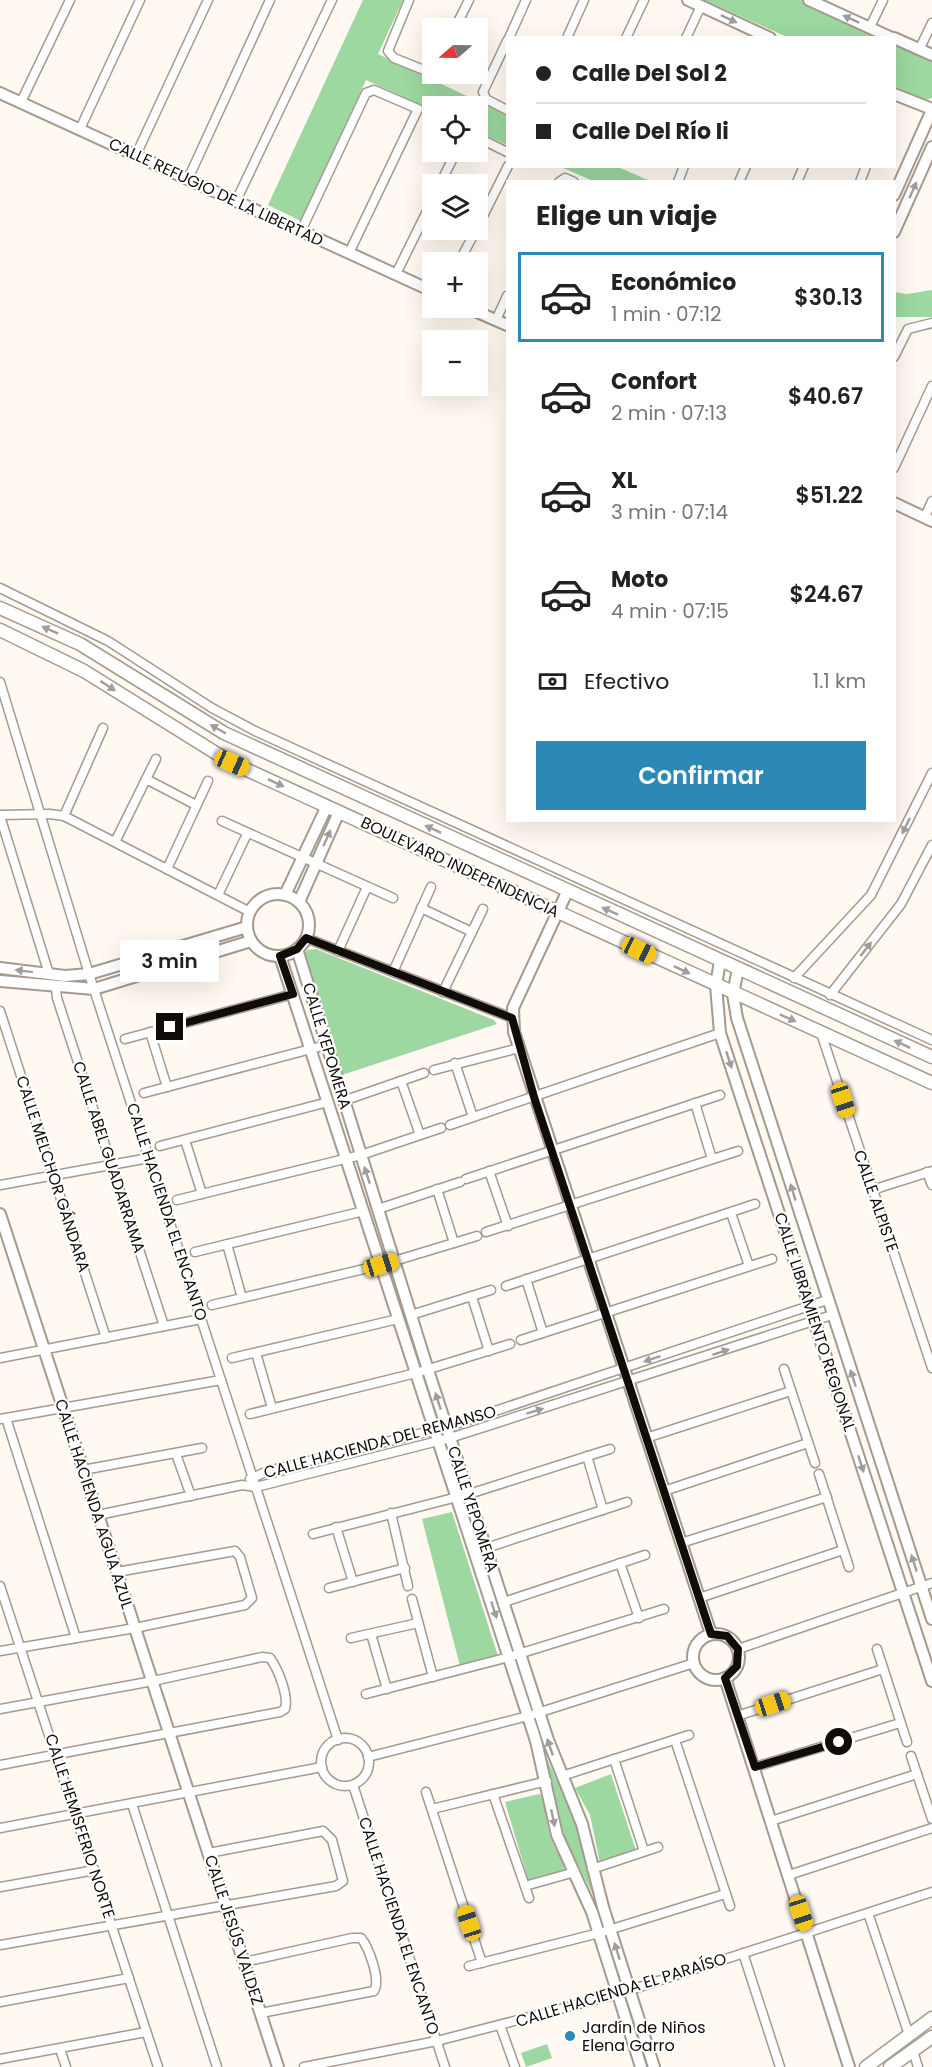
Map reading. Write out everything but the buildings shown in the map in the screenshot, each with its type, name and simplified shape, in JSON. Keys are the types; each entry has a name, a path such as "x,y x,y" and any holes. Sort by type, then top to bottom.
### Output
{"main road":[{"name":"BOULEVARD INDEPENDENCIA","path":"0,608 80,644 224,733 567,892 932,1057"},
{"name":"BOULEVARD INDEPENDENCIA","path":"0,630 84,671 232,763 932,1083"},
{"path":"866,2067 932,2018"},
{"path":"890,2067 932,2037"}],"street":[{"path":"21,102 70,0"},
{"path":"80,129 140,0"},
{"path":"136,155 208,0"},
{"path":"188,179 270,0"},
{"path":"236,201 332,0"},
{"path":"409,0 388,51 394,58 422,69"},
{"path":"460,18 469,0"},
{"path":"509,36 526,0"},
{"path":"568,36 584,0"},
{"path":"627,36 644,0"},
{"path":"688,0 748,33"},
{"path":"809,0 823,3 889,36"},
{"path":"870,27 883,0"},
{"path":"687,36 701,6"},
{"path":"919,50 932,22"},
{"path":"896,39 932,56"},
{"path":"506,43 483,92 484,97 506,109"},
{"path":"302,231 369,91 374,90 418,109 349,253"},
{"name":"CALLE REFUGIO DE LA LIBERTAD","path":"0,93 422,286"},
{"path":"896,99 932,110 896,191"},
{"path":"488,142 506,152"},
{"path":"896,228 932,147"},
{"path":"488,207 507,168"},
{"path":"396,274 422,221"},
{"path":"496,320 506,298"},
{"path":"488,317 506,325"},
{"path":"896,353 908,329 932,323"},
{"path":"896,464 932,386"},
{"path":"896,504 928,519 932,501"},
{"path":"0,588 90,630 255,731 932,1040"},
{"name":"CALLE HACIENDA EL ENCANTO","path":"0,686 94,989 338,1740"},
{"path":"64,816 103,728"},
{"path":"115,842 156,759"},
{"path":"794,978 871,895 932,773"},
{"path":"146,779 196,805"},
{"path":"167,869 208,781"},
{"path":"285,895 327,806"},
{"path":"299,902 339,812"},
{"path":"49,974 0,815 64,816 250,912"},
{"path":"222,821 393,898"},
{"path":"218,896 247,834"},
{"path":"493,857 500,843"},
{"path":"830,995 901,904 932,845"},
{"path":"338,951 367,887"},
{"path":"393,972 431,887"},
{"path":"567,892 517,998 512,1018 534,1097 711,1634"},
{"path":"268,895 285,895 299,902 307,916 306,938 297,949 280,956 267,954 251,941 247,927 254,905 268,895"},
{"path":"421,908 472,932"},
{"path":"443,992 483,909"},
{"path":"0,968 65,976 90,974 247,927"},
{"path":"306,938 512,1018"},
{"path":"0,981 56,988 94,989 251,941"},
{"name":"CALLE YEPOMERA","path":"297,949 428,1370 520,1654 557,1834 599,1933 641,2067"},
{"name":"CALLE YEPOMERA","path":"280,956 509,1657 582,1824 592,1869 654,2067"},
{"name":"CALLE LIBRAMIENTO REGIONAL","path":"720,961 716,986 720,1033 932,1681"},
{"name":"CALLE LIBRAMIENTO REGIONAL","path":"738,969 734,994 738,1018 827,1300 927,1585 932,1619"},
{"path":"56,988 65,976"},
{"name":"CALLE ABEL GUADARRAMA","path":"56,988 57,998 164,1326"},
{"path":"125,1039 293,994"},
{"name":"CALLE MELCHOR GÁNDARA","path":"0,1011 106,1338"},
{"path":"150,1032 167,1087"},
{"path":"177,1200 361,1155 720,1033"},
{"name":"CALLE ALPISTE","path":"821,1033 932,1368"},
{"path":"144,1093 326,1046"},
{"path":"434,1070 519,1048"},
{"path":"455,1063 473,1117"},
{"path":"344,1101 424,1073"},
{"path":"401,1081 420,1136"},
{"path":"378,1209 720,1095"},
{"path":"160,1146 328,1102"},
{"path":"694,1103 712,1159"},
{"path":"185,1140 202,1194"},
{"path":"486,1232 738,1150"},
{"path":"0,1185 149,1158"},
{"path":"489,1171 508,1226"},
{"path":"872,1190 930,1172 932,1185"},
{"path":"437,1189 454,1243"},
{"path":"506,1286 755,1204"},
{"path":"195,1252 364,1211"},
{"path":"731,1213 749,1266"},
{"name":"CALLE HACIENDA AGUA AZUL","path":"0,1214 189,1793"},
{"path":"212,1305 381,1265 477,1236"},
{"path":"227,1244 242,1298"},
{"path":"521,1340 772,1259"},
{"path":"526,1279 543,1333"},
{"path":"411,1315 491,1290"},
{"path":"472,1297 489,1351"},
{"name":"CALLE HACIENDA DEL REMANSO","path":"242,1485 253,1477 447,1426 827,1300"},
{"name":"CALLE HACIENDA DEL REMANSO","path":"98,1515 242,1485 256,1487 438,1442 627,1383 832,1315"},
{"path":"0,1358 201,1319"},
{"path":"232,1358 398,1319"},
{"path":"250,1414 428,1370 510,1344"},
{"path":"256,1353 272,1408"},
{"path":"784,1368 815,1464"},
{"path":"76,1638 3,1419 64,1410 221,1380"},
{"path":"646,1438 791,1391"},
{"path":"664,1491 808,1443"},
{"path":"83,1470 202,1448"},
{"path":"312,1534 469,1494 610,1449"},
{"path":"176,1454 190,1496"},
{"path":"587,1456 603,1510"},
{"path":"819,1474 849,1568"},
{"path":"681,1543 827,1497"},
{"path":"486,1548 627,1502"},
{"path":"391,1513 408,1586"},
{"path":"336,1527 353,1582"},
{"path":"699,1598 843,1550"},
{"path":"0,1652 135,1628 248,1603 252,1598 235,1551 117,1572"},
{"path":"504,1602 645,1556"},
{"path":"620,1563 639,1617"},
{"path":"329,1588 405,1568"},
{"path":"738,1649 927,1585"},
{"name":"CALLE HEMISFERIO NORTE","path":"0,1586 158,2067"},
{"path":"412,1599 433,1677"},
{"path":"366,1694 520,1654 664,1610"},
{"path":"351,1638 418,1623"},
{"path":"371,1634 387,1689"},
{"path":"711,1634 727,1636 738,1649 737,1666 725,1678 706,1678 694,1663 696,1645 711,1634"},
{"path":"877,1648 907,1742"},
{"path":"0,1709 153,1681 262,1657 270,1658 275,1665 287,1702 283,1711 170,1735 0,1765"},
{"path":"368,1757 534,1715 694,1663"},
{"path":"737,1716 883,1669"},
{"path":"725,1678 849,2067"},
{"path":"755,1767 900,1723"},
{"path":"562,1776 689,1735"},
{"path":"338,1740 353,1740 360,1744 368,1757 364,1777 353,1785 333,1783 321,1767 323,1753 338,1740"},
{"path":"675,1740 730,1906"},
{"path":"911,1756 932,1819"},
{"path":"614,1759 644,1851"},
{"path":"0,1827 321,1767"},
{"path":"771,1821 917,1774"},
{"path":"432,1809 547,1781"},
{"name":"CALLE HACIENDA EL ENCANTO","path":"353,1785 445,2067"},
{"path":"426,1792 482,1963"},
{"name":"CALLE JESÚS VALDEZ","path":"189,1793 278,2067"},
{"path":"493,1794 529,1898"},
{"path":"132,1804 217,2067"},
{"path":"789,1875 932,1828"},
{"path":"0,1945 340,1884 342,1873 332,1840 327,1833 320,1831 209,1853"},
{"path":"592,1869 658,1847"},
{"path":"0,1887 95,1870"},
{"path":"525,1886 575,1872"},
{"name":"CALLE HACIENDA EL PARAÍSO","path":"304,2067 437,2041 618,1994 932,1892"},
{"path":"469,1966 599,1933 725,1894"},
{"path":"868,1913 909,2036"},
{"path":"244,1962 352,1938 361,1938 366,1945 377,1982 374,1991 261,2013"},
{"path":"742,1953 780,2067"},
{"path":"0,2002 129,1978"},
{"path":"500,2025 514,2067"},
{"path":"0,2059 146,2032"},
{"path":"60,2049 66,2067"},
{"path":"913,2051 918,2067"}],"green space":[{"path":"363,0 403,0 378,54 422,75 422,84 441,84 467,96 422,96 422,105 366,80 301,221 268,205"},
{"path":"704,0 803,0 884,36 785,36"},
{"path":"896,42 932,58 932,98 924,100 896,87"},
{"path":"488,106 506,115 506,145 488,136"},
{"path":"563,168 620,168 648,180 591,180"},
{"path":"932,290 932,317 896,317 896,292 907,294"},
{"path":"316,949 494,1020 497,1024 339,1076 301,958 307,950"},
{"path":"452,1512 498,1656 460,1666 422,1519"},
{"path":"546,1757 579,1827 595,1899 565,1838"},
{"path":"611,1774 636,1851 600,1863 590,1815 575,1788"},
{"path":"539,1794 544,1798 553,1845 563,1864 564,1872 529,1883 505,1802"},
{"path":"547,2044 552,2058 526,2067 521,2053"}],"place":[{"name":"Jardín de Niños Elena Garro","path":"570,2036"}],"route":[{"path":"170,1027 293,994 280,956 297,949 306,938 512,1018 514,1032 534,1097 711,1634 727,1636 738,1649 737,1666 732,1674 725,1678 755,1767 839,1742"}]}
